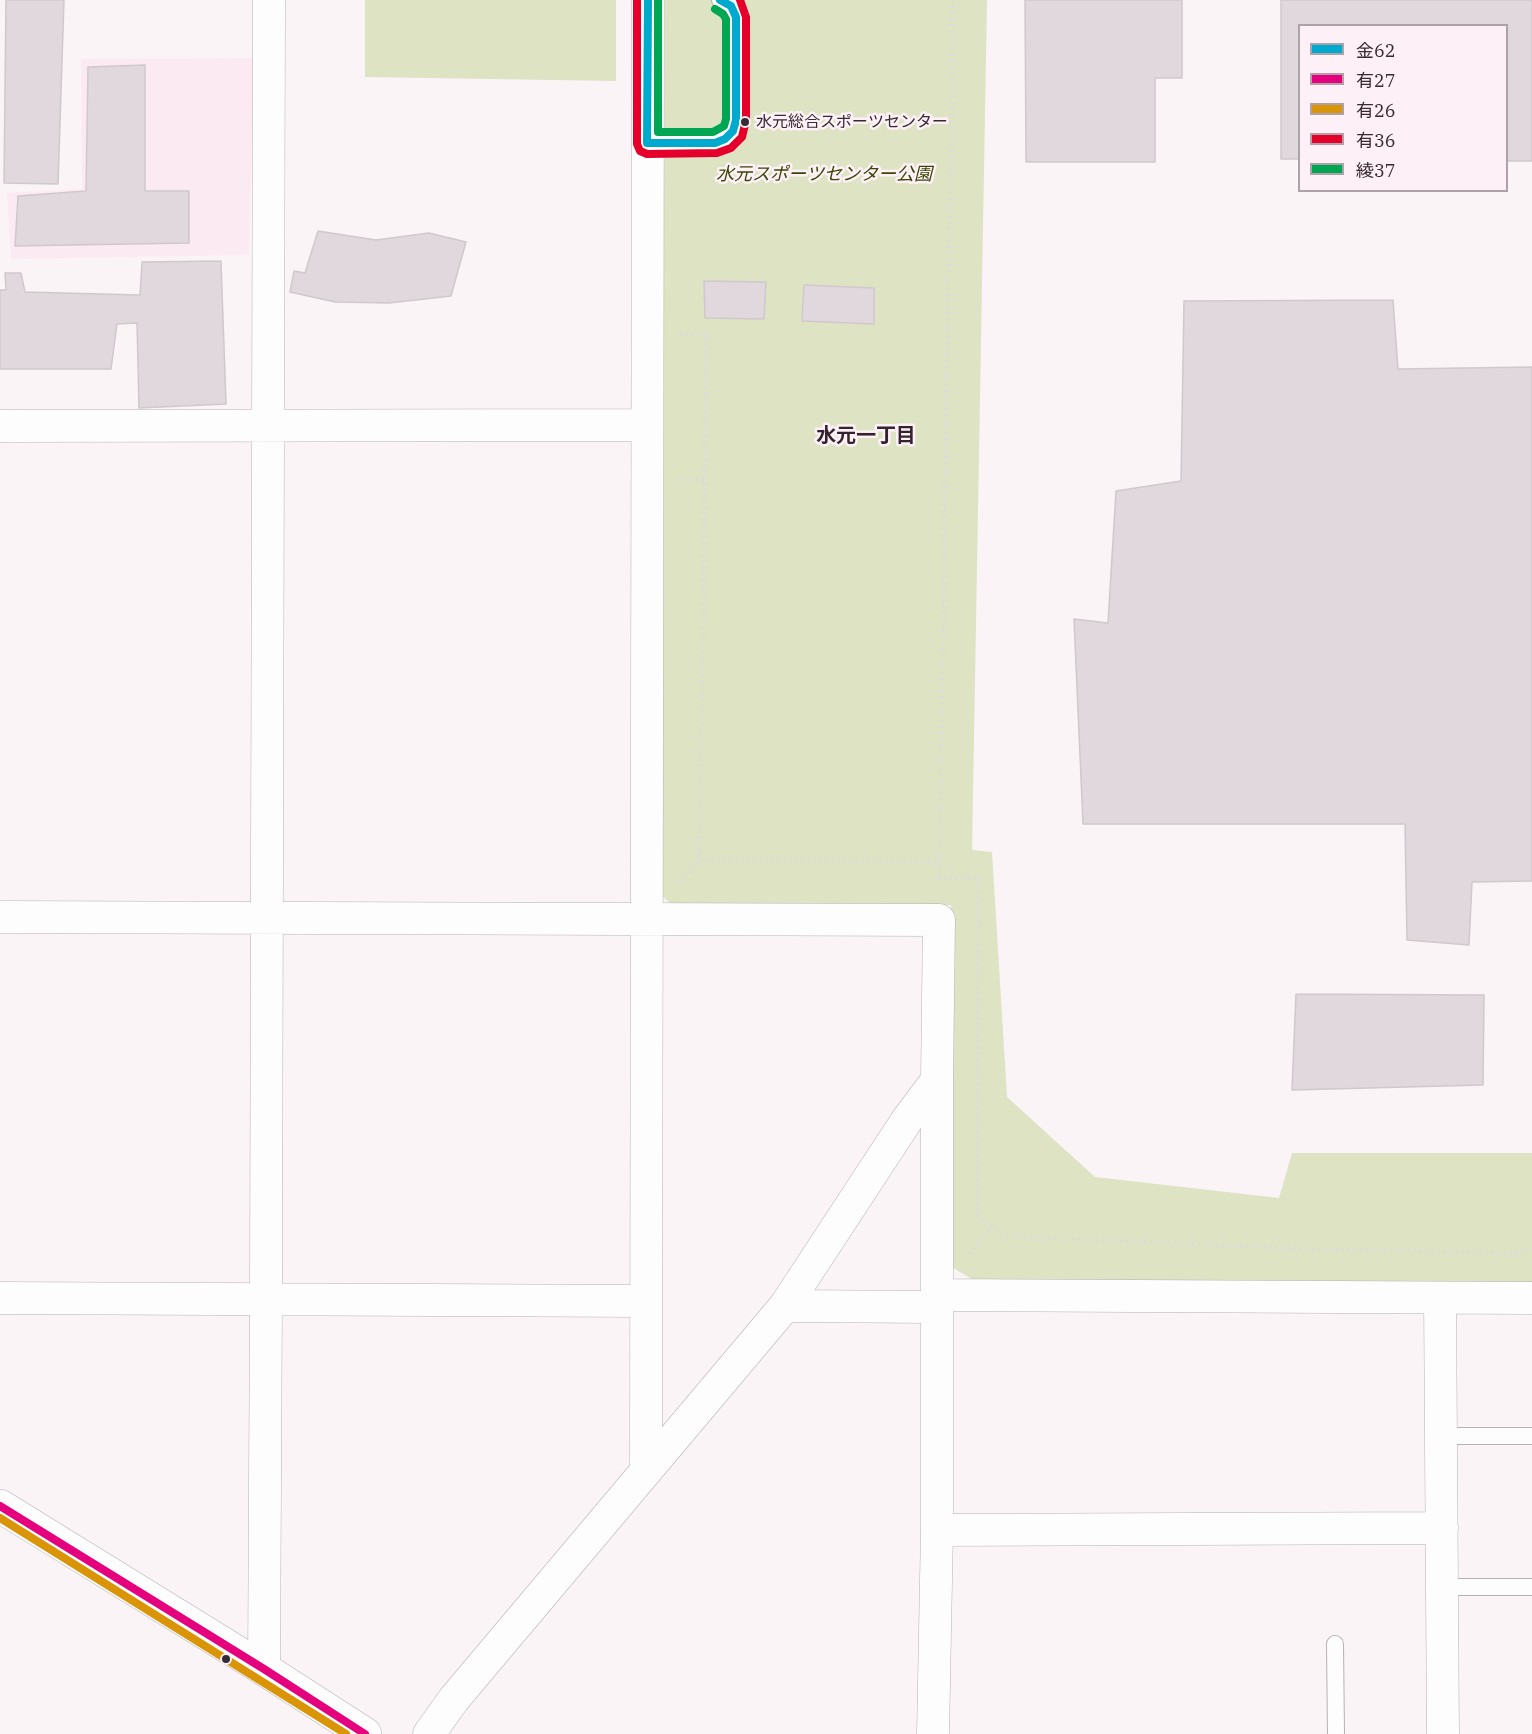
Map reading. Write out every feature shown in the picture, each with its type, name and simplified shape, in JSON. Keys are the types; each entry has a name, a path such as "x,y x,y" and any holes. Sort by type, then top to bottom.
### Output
{"main road":[{"path":"0,1506 365,1734"}],"street":[{"path":"264,1669 268,0"},
{"path":"646,1471 648,0"},
{"path":"0,426 646,425"},
{"path":"0,917 939,920 937,1530 933,1734"},
{"path":"429,1734 454,1699 785,1306 888,1149 937,1080"},
{"path":"0,1298 646,1302"},
{"path":"1440,1298 1443,1734"},
{"path":"785,1306 937,1301 1532,1298"},
{"path":"937,1530 1442,1528"}],"lane":[{"path":"647,142 715,143 725,139 733,131 736,120 736,17 731,6 720,0"},
{"path":"1442,1436 1532,1436"},
{"path":"1443,1587 1532,1587"},
{"path":"1335,1644 1336,1734"}],"path":[{"path":"952,0 939,877 979,878 978,1215 1003,1236 1330,1251 1518,1252 1532,1246"},
{"path":"647,331 707,336 699,860 939,861"}],"shaded area":[{"path":"254,58 249,255 11,259 7,193 82,189 81,59"}],"green space":[{"path":"365,0 616,0 616,81 365,77"},
{"name":"水元スポーツセンター公園","path":"665,0 987,0 972,850 992,852 1007,1097 1095,1177 1279,1198 1292,1153 1532,1153 1532,1286 975,1281 950,1266 951,905 670,903 661,895"}],"building":[{"path":"6,0 64,0 58,184 4,183"},
{"path":"1025,0 1182,0 1182,78 1155,78 1155,162 1026,162"},
{"path":"1281,0 1532,0 1532,161 1508,161 1508,24 1298,24 1298,159 1281,159"},
{"path":"145,65 145,191 189,191 189,243 15,246 18,196 86,191 88,67"},
{"path":"318,231 376,240 429,233 466,242 451,296 389,303 335,302 290,292 294,271 305,273"},
{"path":"221,261 226,404 139,408 137,323 117,324 111,369 0,369 0,290 6,290 5,273 21,273 25,292 140,295 142,262"},
{"path":"704,281 766,282 764,319 705,318"},
{"path":"804,285 874,288 874,324 802,321"},
{"path":"1393,300 1398,369 1532,367 1532,881 1472,882 1469,945 1407,940 1405,824 1083,824 1074,619 1108,623 1116,491 1181,481 1184,301"},
{"path":"1296,994 1484,995 1483,1085 1292,1090"}],"transit line":[{"name":"有36","path":"637,0 637,144 640,151 647,154 717,153 731,148 742,137 746,120 746,17 740,0"},
{"name":"金62","path":"647,143 648,0"},
{"name":"綾37","path":"658,0 658,132 713,132 724,126 726,119 726,19 715,9"},
{"name":"金62","path":"647,143 715,143 725,139 733,131 736,120 736,17 731,6 720,0"},
{"name":"有27","path":"0,1506 365,1734"},
{"name":"有26","path":"0,1518 346,1734"}],"place":[{"name":"水元総合スポーツセンター","path":"745,122"}],"district":[{"name":"水元一丁目","path":"866,436"}]}
